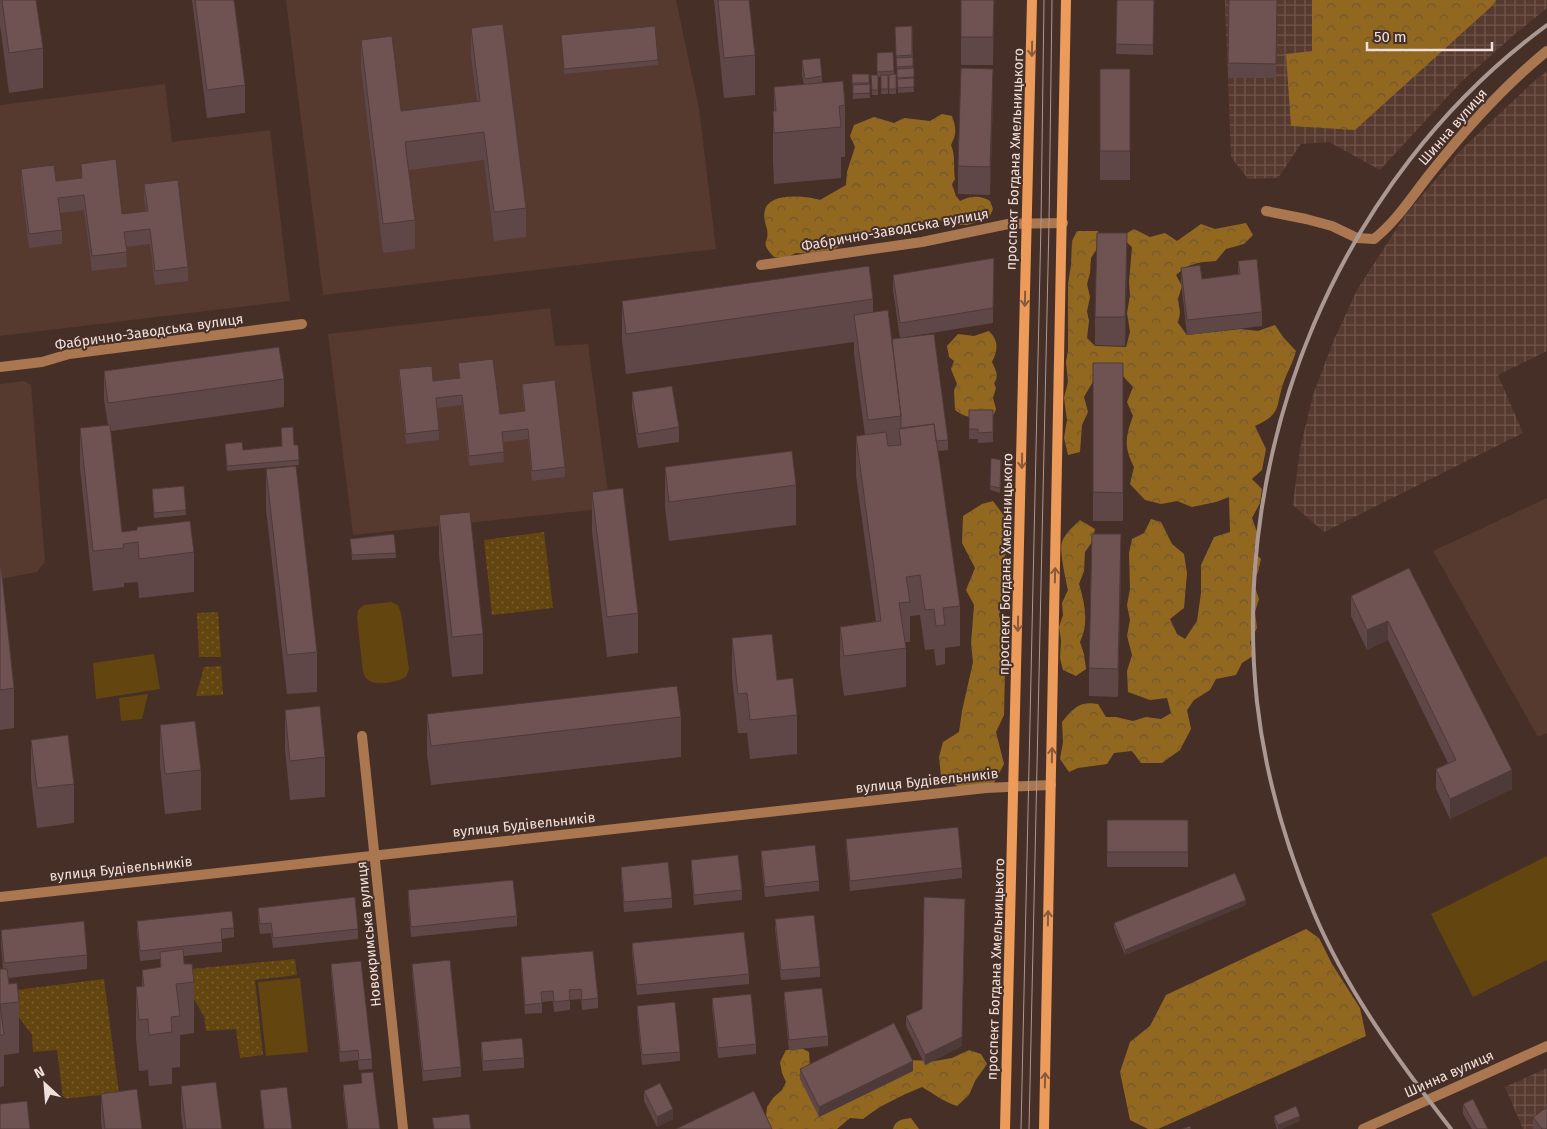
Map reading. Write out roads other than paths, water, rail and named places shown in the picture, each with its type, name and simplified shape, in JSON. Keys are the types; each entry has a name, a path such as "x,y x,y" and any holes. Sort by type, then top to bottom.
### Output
{"main road":[{"name":"проспект Богдана Хмельницького","path":"1005,1129 1032,0"},
{"path":"1044,1129 1066,0"}],"street":[{"name":"Шинна вулиця","path":"1266,211 1332,226 1356,238 1374,239 1387,228 1481,114 1525,68 1547,51"},
{"name":"Фабрично-Заводська вулиця","path":"761,265 903,245 1008,224 1063,223"},
{"name":"Фабрично-Заводська вулиця","path":"0,367 42,362 69,354 302,324"},
{"name":"Новокримська вулиця","path":"362,736 403,1129"},
{"name":"вулиця Будівельників","path":"0,896 986,788 1051,786"},
{"name":"Шинна вулиця","path":"1363,1129 1547,1046"}],"tram line":[{"path":"1021,1129 1041,223 1044,0"},
{"path":"1029,1129 1049,223 1052,0"}],"railway":[{"path":"1451,1129 1412,1078 1358,998 1327,942 1294,862 1265,756 1257,702 1253,606 1262,510 1282,416 1314,325 1356,239 1410,160 1473,88 1547,25"}]}
